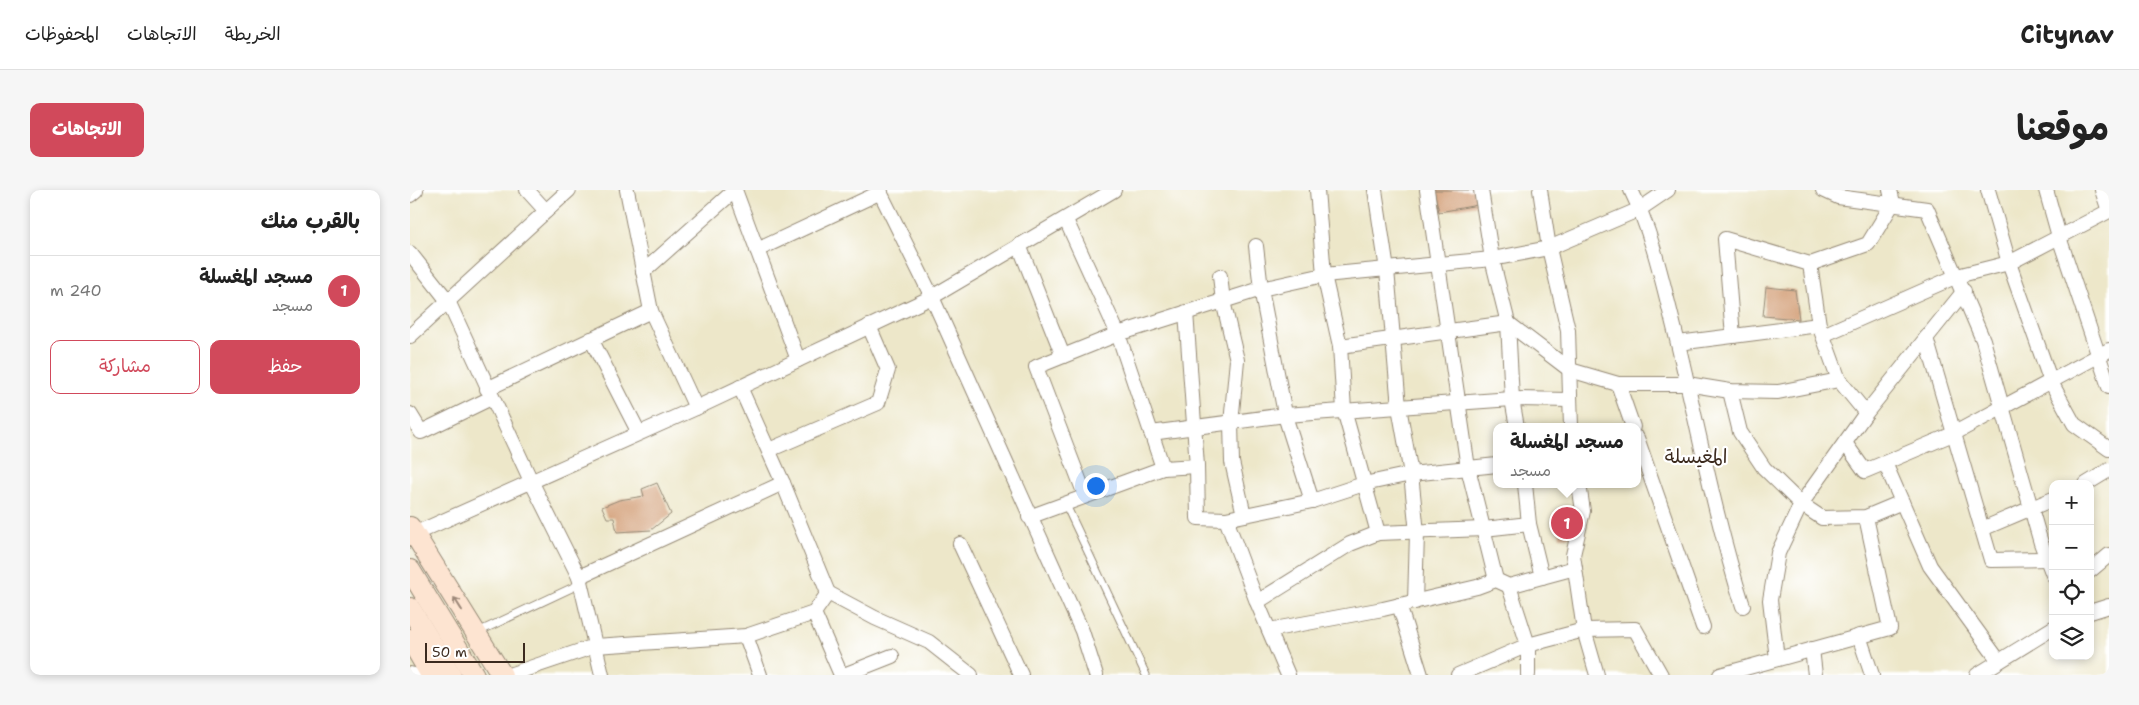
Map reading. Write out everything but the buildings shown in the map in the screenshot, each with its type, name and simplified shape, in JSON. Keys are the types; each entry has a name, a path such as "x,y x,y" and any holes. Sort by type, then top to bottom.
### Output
{"main road":[{"path":"412,530 502,675"},
{"path":"410,570 474,675"},
{"path":"410,608 450,675"},
{"path":"410,639 431,675"}],"street":[{"path":"410,195 416,190"},
{"path":"527,190 546,211"},
{"path":"410,336 569,190"},
{"path":"627,190 651,311 696,408"},
{"path":"643,272 734,190 798,360"},
{"path":"412,530 530,481 696,408 932,297 1019,245 1066,220 1114,190"},
{"path":"1318,190 1324,275 1340,346 1344,410 1378,533"},
{"path":"1375,190 1387,270 1399,407 1411,474 1417,533 1414,602"},
{"path":"1427,190 1440,264 1468,468 1496,580"},
{"path":"1481,190 1492,259 1508,324 1512,399 1516,423"},
{"path":"1540,190 1549,248 1568,330 1571,423"},
{"path":"1630,190 1649,231 1678,343 1725,551 1743,606"},
{"path":"1084,495 1036,367 1118,334 1261,289 1324,275 1492,259 1549,248 1640,209 1668,190"},
{"path":"1823,190 1838,197 1891,196 1927,209 1964,291 1983,340 2031,509 2051,570"},
{"path":"1988,190 2009,263 2051,382 2074,424 2109,450"},
{"path":"2046,190 2059,238 2103,353 2109,387"},
{"path":"1678,343 1733,336 1821,330 1957,276 2009,263 2109,211 2102,190"},
{"path":"757,250 880,191 932,297 1029,517 1082,631 1096,675"},
{"path":"1733,336 1725,239 1810,264 1868,244 1891,196"},
{"path":"1066,220 1118,334 1163,468"},
{"path":"1019,245 1063,356"},
{"path":"1256,246 1261,289 1285,415 1312,501"},
{"path":"410,253 448,301 530,481 580,580 602,675"},
{"path":"1810,264 1821,330 1839,380 1866,413"},
{"path":"1220,276 1223,301 1237,360 1231,423 1232,462 1244,515"},
{"path":"1777,659 1770,600 1778,553 1801,504 1866,413 1964,291"},
{"path":"410,414 421,432 489,393 591,339 651,311"},
{"path":"1186,312 1195,426 1198,518 1226,519 1312,501 1364,484 1411,474 1493,465"},
{"path":"1340,346 1508,324 1570,370 1618,384 1687,384 1730,391 1778,392 1839,380"},
{"path":"769,450 878,403 888,370 869,326"},
{"path":"1926,338 1992,560 2047,559"},
{"path":"591,339 639,433"},
{"path":"1845,443 1866,471 1953,434 2103,353"},
{"path":"1618,384 1632,423"},
{"path":"740,387 769,450 828,593 875,618 929,642 972,675"},
{"path":"1730,391 1740,432 1764,468 1801,504 1822,518 1866,517 1902,502"},
{"path":"1151,433 1285,415 1344,410 1512,399 1569,400"},
{"path":"1641,449 1703,627"},
{"path":"1885,463 1930,566 1999,661"},
{"path":"1029,517 1084,495 1163,468 1197,466"},
{"path":"2093,480 2109,470"},
{"path":"580,580 783,483"},
{"path":"1525,488 1529,524 1542,577"},
{"path":"1580,488 1583,511 1573,555 1584,630 1597,675"},
{"path":"1982,529 2049,501"},
{"path":"1720,675 1890,628 1866,517"},
{"path":"1226,519 1257,602 1288,675"},
{"path":"1257,602 1350,544 1378,533 1417,533 1529,524"},
{"path":"960,544 1021,675"},
{"path":"2091,570 2109,555"},
{"path":"1269,630 1414,602 1477,588 1496,580 1509,586 1575,568"},
{"path":"1509,586 1528,645 1528,675"},
{"path":"509,675 595,646 746,636 814,613 828,593"},
{"path":"1399,605 1421,675"},
{"path":"2094,611 2109,606"},
{"path":"814,613 842,675 892,656"},
{"path":"1458,675 1528,645 1584,630 1634,629 1661,675"},
{"path":"1977,675 2049,630"},
{"path":"746,636 760,675"},
{"path":"1859,636 1872,675"},
{"path":"1812,649 1815,675"}],"lane":[{"path":"1065,503 1146,675"},
{"path":"476,633 580,580"}],"place":[{"name":"مسجد المغسلة","path":"1567,523"}],"district":[{"name":"المغيسلة","path":"1696,456"}]}
